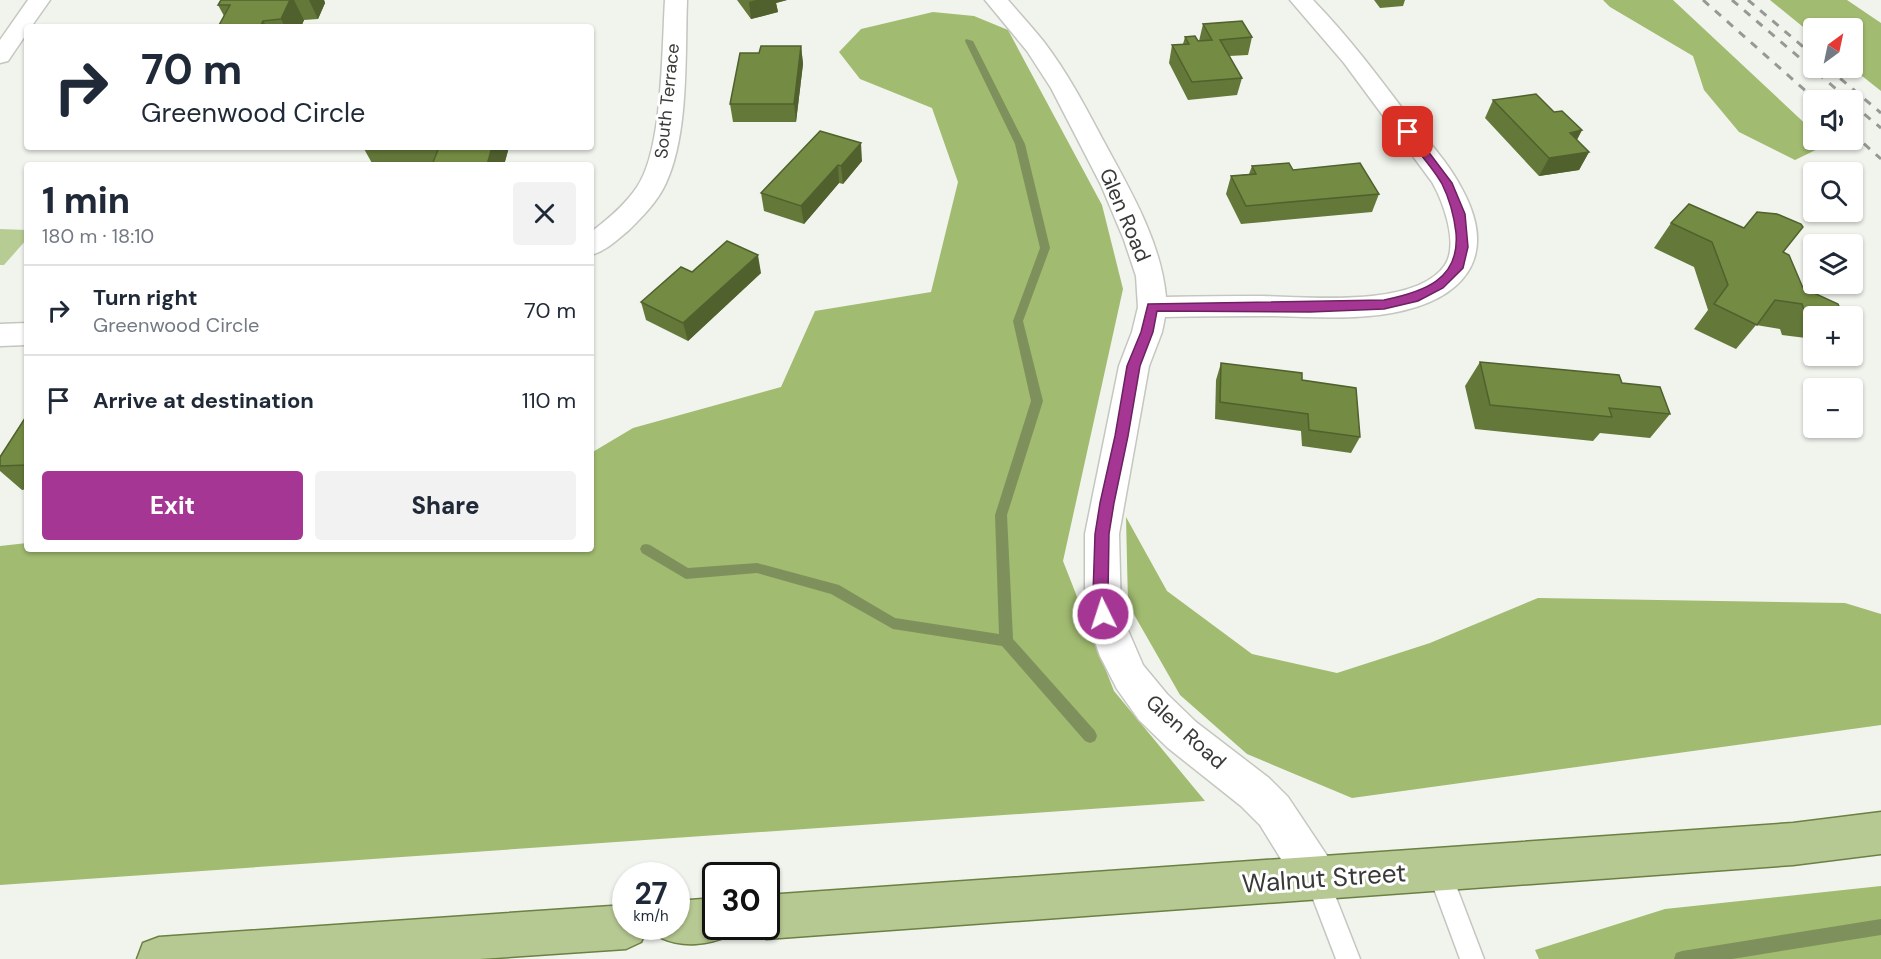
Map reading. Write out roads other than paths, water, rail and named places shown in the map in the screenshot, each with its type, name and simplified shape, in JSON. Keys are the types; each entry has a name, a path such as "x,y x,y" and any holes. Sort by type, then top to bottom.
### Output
{"main road":[{"name":"Walnut Street","path":"780,916 1792,844 1881,833"},
{"path":"159,959 478,948 563,940 612,930"}],"street":[{"path":"0,56 39,0"},
{"name":"South Terrace","path":"594,243 638,205 653,184 660,167 667,130 676,0"},
{"name":"Glen Road","path":"996,0 1036,47 1052,72 1114,185 1138,240 1150,276 1152,307 1147,332 1134,366 1107,503 1102,544 1103,614 1119,656 1130,677 1153,707 1182,735 1255,792 1275,811 1317,878"},
{"path":"1152,307 1310,307 1384,304 1413,298 1439,285 1458,268 1463,247 1462,228 1459,214 1446,183 1369,78 1330,31 1300,0"},
{"path":"0,335 24,334"}],"lane":[{"path":"1439,870 1472,959"},
{"path":"1317,878 1348,959"}],"waterway":[{"path":"969,41 1020,144 1045,248 1018,321 1037,401 1001,515 1006,641"},
{"path":"646,549 686,574 757,568 834,589 893,623 1006,641"},
{"path":"1006,641 1090,736"},
{"path":"1682,959 1881,927"}],"railway":[{"path":"1703,0 1805,90"},
{"path":"1732,0 1837,90"},
{"path":"1748,0 1803,47"},
{"path":"1840,78 1881,113"},
{"path":"1863,113 1881,128"},
{"path":"1863,143 1881,159"}]}
